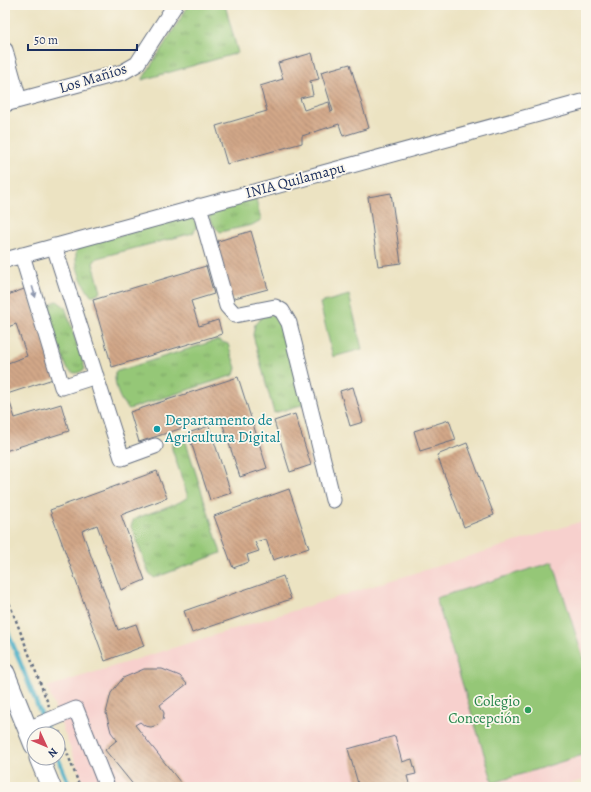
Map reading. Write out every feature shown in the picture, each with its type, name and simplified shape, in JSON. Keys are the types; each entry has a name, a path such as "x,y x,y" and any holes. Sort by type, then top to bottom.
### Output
{"main road":[{"path":"5,673 39,726"},
{"path":"42,766 51,787"}],"street":[{"name":"Los Mañíos","path":"5,104 123,72 136,64 175,5"},
{"path":"5,50 20,100"},
{"name":"INIA Quilamapu","path":"5,260 586,101"},
{"path":"199,206 227,306 235,316 275,307 282,311 289,323 332,500"},
{"path":"54,246 122,458 155,446"},
{"path":"22,255 62,387 96,376"},
{"path":"44,726 76,709 106,787"}],"path":[{"path":"5,592 39,726"},
{"path":"66,766 80,787"}],"shaded area":[{"name":"Colegio Concepción","path":"586,520 586,779 560,787 85,787 66,737 66,726 62,726 47,687"}],"green space":[{"path":"189,5 225,5 238,53 142,80"},
{"path":"256,199 261,220 252,225 220,232 214,226 209,217 212,209"},
{"path":"186,217 192,217 198,225 193,233 97,258 93,263 101,292 91,296 84,285 77,266 77,247"},
{"path":"349,295 362,349 333,357 320,303"},
{"path":"57,301 65,307 85,369 78,373 74,373 67,368 48,317 49,305"},
{"path":"264,315 274,315 284,325 305,404 274,413 253,335 255,324"},
{"path":"217,340 228,344 236,368 234,375 129,409 122,402 116,387 115,372"},
{"path":"178,436 185,439 221,553 154,578 149,573 131,526 134,519 180,502 188,497 172,449 172,440"},
{"name":"Colegio Concepción","path":"553,562 586,667 586,754 493,783 436,598"}],"building":[{"path":"312,53 319,79 310,81 313,95 300,98 304,110 329,102 331,112 333,111 321,72 350,64 369,128 343,136 339,124 302,136 302,143 227,164 216,126 267,111 260,86 283,79 278,63"},
{"path":"391,193 401,263 378,266 368,197"},
{"path":"251,231 268,289 231,299 215,242"},
{"path":"206,266 214,294 191,301 199,326 218,320 222,334 112,367 93,300"},
{"path":"27,288 56,378 7,394 15,418 61,404 69,431 5,451 5,364 27,356 16,324 5,328 5,296"},
{"name":"Departamento de Agricultura Digital","path":"238,377 267,468 240,477 220,416 139,442 130,412"},
{"path":"353,387 363,422 350,426 340,391"},
{"path":"295,414 311,465 290,472 274,421"},
{"path":"449,420 456,440 420,451 414,431"},
{"path":"209,426 231,493 210,500 188,433"},
{"path":"467,443 494,515 464,527 437,455"},
{"path":"157,471 167,498 121,515 145,580 121,590 97,525 82,531 118,630 136,624 144,646 105,661 50,510"},
{"path":"289,489 309,548 273,560 266,539 255,542 259,551 247,555 249,562 233,568 214,516"},
{"path":"283,576 291,599 192,633 184,611"},
{"path":"144,669 162,669 180,676 187,684 160,705 164,713 163,720 158,725 151,727 145,726 140,722 135,725 184,787 135,787 105,750 117,740 111,732 106,713 111,693 123,678"},
{"path":"395,736 402,762 412,759 416,774 407,776 410,787 359,787 348,749"}],"waterway":[{"path":"5,625 46,726"},
{"path":"61,766 70,787"}],"place":[{"name":"Departamento de Agricultura Digital","path":"157,429"},
{"name":"Colegio Concepción","path":"528,710"}]}
